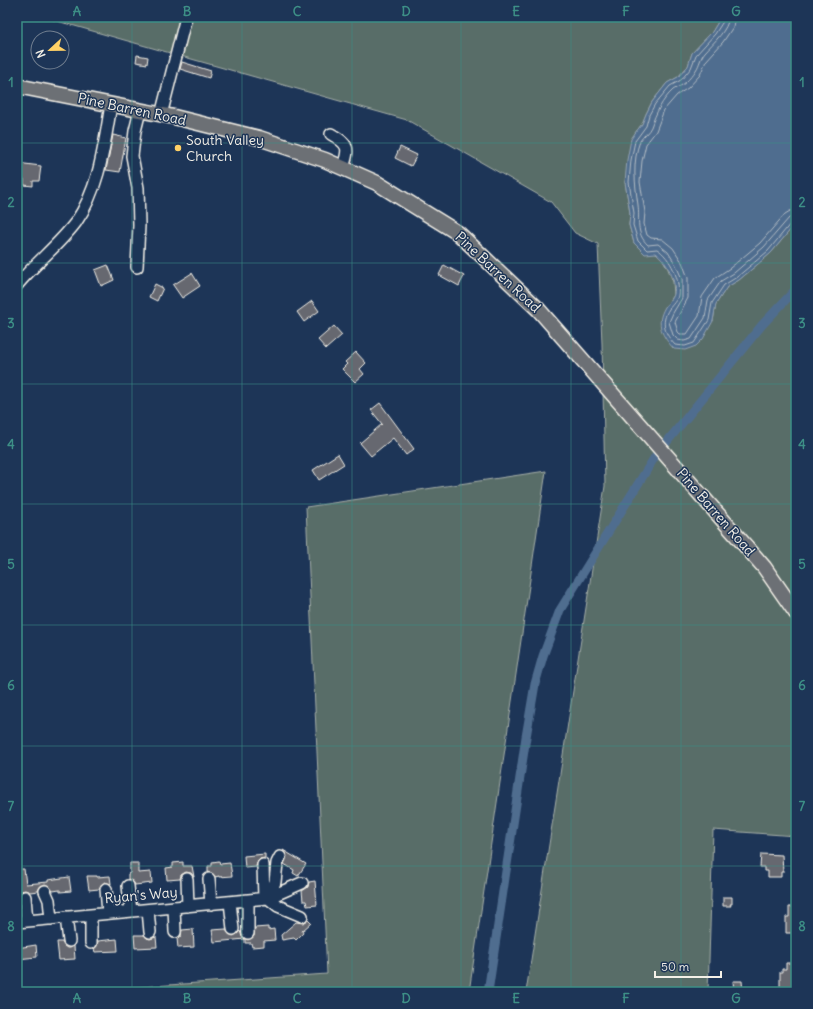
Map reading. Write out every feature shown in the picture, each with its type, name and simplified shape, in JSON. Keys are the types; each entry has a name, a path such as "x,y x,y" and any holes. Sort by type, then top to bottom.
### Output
{"main road":[{"name":"Pine Barren Road","path":"17,86 161,115 259,138 325,160 377,183 458,233 538,309 764,567 796,613"}],"street":[{"path":"161,115 186,17"},
{"path":"17,285 76,222 89,201 99,174 111,105"},
{"path":"137,267 139,225 138,188 132,156 135,131 140,111"},
{"path":"331,134 344,141 346,146 348,153 343,168"},
{"path":"266,898 275,882 277,863 280,857"},
{"path":"263,865 266,898"},
{"path":"187,879 188,906"},
{"path":"209,879 211,904"},
{"name":"Ryan's Way","path":"22,921 266,898 302,883"},
{"path":"128,886 131,911"},
{"path":"106,889 108,913"},
{"path":"45,891 49,900 51,919"},
{"path":"22,921 24,897"},
{"path":"266,898 278,906 302,916"},
{"path":"248,900 248,933"},
{"path":"230,902 233,929"},
{"path":"174,907 175,932"},
{"path":"148,910 150,932"},
{"path":"91,915 91,943"},
{"path":"66,917 69,941"}],"green space":[{"path":"43,17 721,17 712,32 692,53 688,66 678,77 667,83 652,102 642,124 635,133 625,182 630,213 629,225 634,243 656,253 662,258 673,282 674,295 665,308 713,321 716,304 727,287 739,280 771,253 796,223 796,836 713,830 708,992 526,992 605,486 598,244 575,233 551,202 407,120"},
{"path":"546,471 469,992 68,992 327,974 306,507"}],"water":[{"path":"721,17 796,17 796,223 771,253 739,280 727,287 716,304 713,321 703,339 696,346 685,350 674,349 661,330 660,319 665,307 672,299 674,283 670,271 660,256 656,253 645,254 634,243 629,225 630,213 625,182 627,160 631,139 642,124 652,102 667,83 678,77 688,66 692,53 712,32"}],"building":[{"path":"137,55 148,57 147,64 136,62"},
{"path":"182,62 211,71 209,78 180,69"},
{"path":"113,135 126,138 120,172 106,170"},
{"path":"400,147 417,155 411,166 395,158"},
{"path":"17,163 41,166 39,181 33,181 33,186 24,185 24,179 17,178"},
{"path":"108,265 114,280 101,286 95,270"},
{"path":"444,265 464,276 459,286 439,275"},
{"path":"192,273 200,286 182,298 173,285"},
{"path":"155,284 163,288 157,301 149,297"},
{"path":"312,301 319,311 304,322 297,312"},
{"path":"334,326 342,335 326,349 318,340"},
{"path":"356,352 366,363 360,369 364,374 355,382 342,369 347,364 345,362"},
{"path":"380,403 414,449 406,455 393,438 371,456 360,443 382,424 371,410"},
{"path":"338,454 344,464 319,480 313,470"},
{"path":"283,850 306,864 298,876 293,873 294,870 284,864 287,856"},
{"path":"265,854 265,858 259,859 256,867 245,868 244,856"},
{"path":"761,854 782,855 783,872 781,872 781,877 768,877 768,871 764,871 764,867 760,867"},
{"path":"219,861 220,864 230,863 232,876 215,877 212,873 208,872 208,866 212,866 212,862"},
{"path":"183,862 183,866 192,866 194,877 191,873 186,872 181,875 180,879 167,880 166,868 173,867 173,863"},
{"path":"130,863 138,863 138,873 151,872 152,883 135,885 128,879 128,874 130,873"},
{"path":"17,869 24,869 26,884 48,882 48,880 69,877 71,891 53,891 45,884 40,887 38,891 21,891 17,897"},
{"path":"87,876 110,876 111,884 105,882 99,889 89,890"},
{"path":"315,881 317,905 307,906 306,901 303,901 302,891 308,887 309,882"},
{"path":"723,897 732,897 732,904 730,904 731,906 723,906"},
{"path":"789,907 796,907 796,933 786,933 786,917 789,917"},
{"path":"308,920 311,923 302,931 303,933 296,940 294,938 282,940 281,935 296,922 303,923"},
{"path":"268,927 268,930 274,929 275,940 264,941 264,946 252,947 251,943 245,943 245,939 214,942 212,930 226,929 228,933 233,936 240,931 242,937 248,940 254,936 255,928"},
{"path":"193,929 194,947 178,948 177,938 181,936 182,930"},
{"path":"134,935 144,935 150,939 156,937 157,947 135,948"},
{"path":"117,939 118,951 95,952 94,949 97,946 98,941"},
{"path":"57,942 62,942 67,948 74,946 75,959 59,960"},
{"path":"36,945 37,957 17,959 17,948"},
{"path":"786,963 796,963 796,991 780,991 780,972 782,972 782,969 786,969"},
{"path":"733,981 742,981 743,992 734,992"}],"waterway":[{"path":"666,443 762,325 796,289"},
{"path":"488,992 526,737 535,684 543,656 560,610 656,455"}],"place":[{"name":"South Valley Church","path":"178,148"}]}
